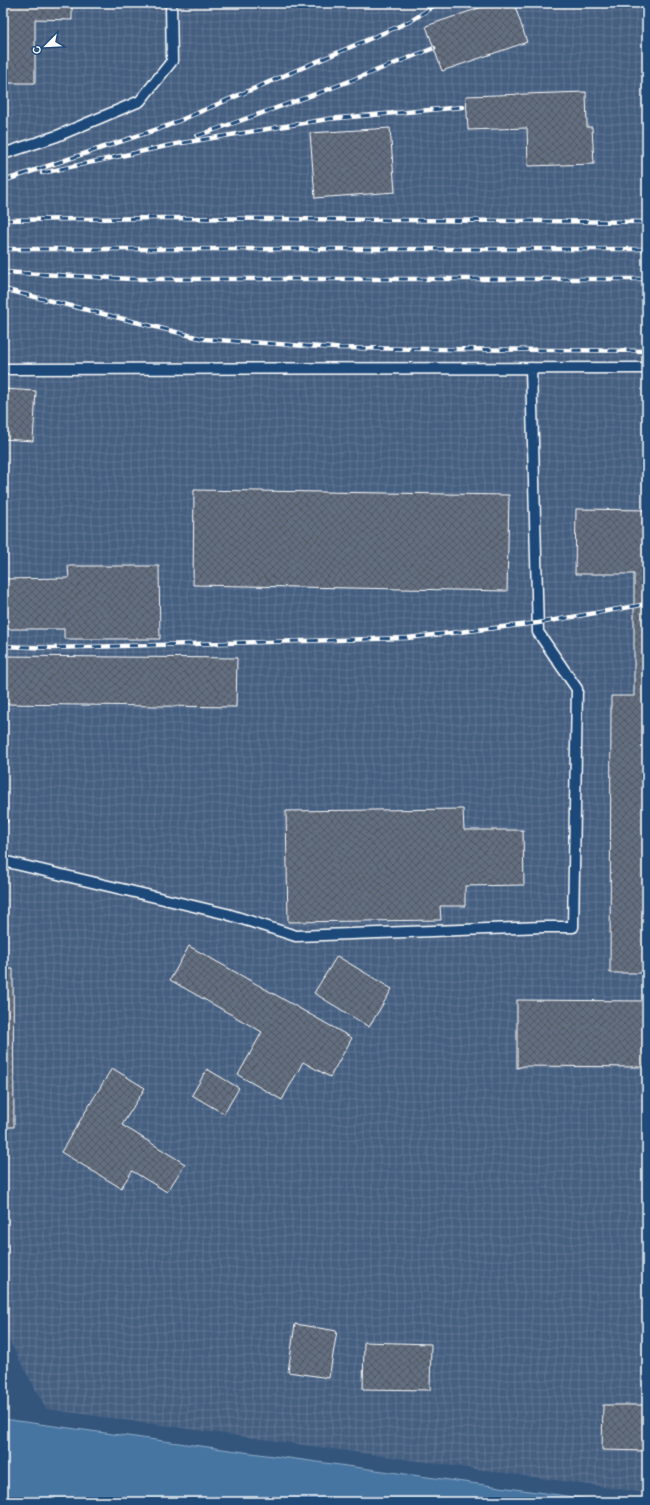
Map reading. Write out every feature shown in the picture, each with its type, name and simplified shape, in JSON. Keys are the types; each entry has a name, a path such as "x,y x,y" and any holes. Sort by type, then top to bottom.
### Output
{"lane":[{"path":"3,154 58,136 140,100 172,60 171,3"},
{"path":"3,861 227,914 296,936 573,927 577,689 538,632 531,368"},
{"path":"3,369 647,368"}],"shaded area":[{"path":"3,3 647,3 647,1493 46,1409 3,1329"},
{"path":"3,1419 610,1502 3,1502"}],"building":[{"path":"3,3 72,3 72,20 35,19 35,83 3,83"},
{"path":"494,3 514,3 527,42 442,71 426,26"},
{"path":"586,92 587,127 592,127 594,164 528,166 527,128 468,130 466,96"},
{"path":"390,128 395,192 315,198 310,133"},
{"path":"3,389 36,391 33,441 3,439"},
{"path":"194,490 509,495 507,591 193,585"},
{"path":"576,509 647,510 647,973 610,973 611,696 634,696 634,574 575,574"},
{"path":"68,566 159,566 160,639 64,639 64,629 3,629 3,579 69,578"},
{"path":"3,656 237,658 236,707 3,704"},
{"path":"463,809 464,830 523,830 524,885 465,886 465,906 440,906 441,920 288,922 286,811"},
{"path":"189,946 352,1038 330,1077 303,1062 282,1100 238,1075 262,1032 170,980"},
{"path":"337,956 392,989 369,1027 314,993"},
{"path":"3,969 13,969 14,1127 4,1127 4,1145"},
{"path":"517,1000 647,1001 647,1067 524,1066 517,1068"},
{"path":"112,1068 145,1088 122,1125 185,1164 167,1192 132,1171 121,1188 61,1152"},
{"path":"207,1069 239,1088 224,1114 192,1095"},
{"path":"295,1324 337,1331 329,1378 288,1372"},
{"path":"364,1342 431,1344 430,1390 363,1389"},
{"path":"603,1405 647,1405 647,1451 602,1450"}],"railway":[{"path":"3,181 167,126 411,21 438,3"},
{"path":"197,136 324,91 434,48"},
{"path":"42,173 176,144 328,119 463,107"},
{"path":"3,220 162,218 647,222"},
{"path":"3,249 647,249"},
{"path":"3,272 131,279 647,279"},
{"path":"3,289 204,339 335,348 647,351"},
{"path":"3,646 52,648 407,638 538,623 647,604"}]}
